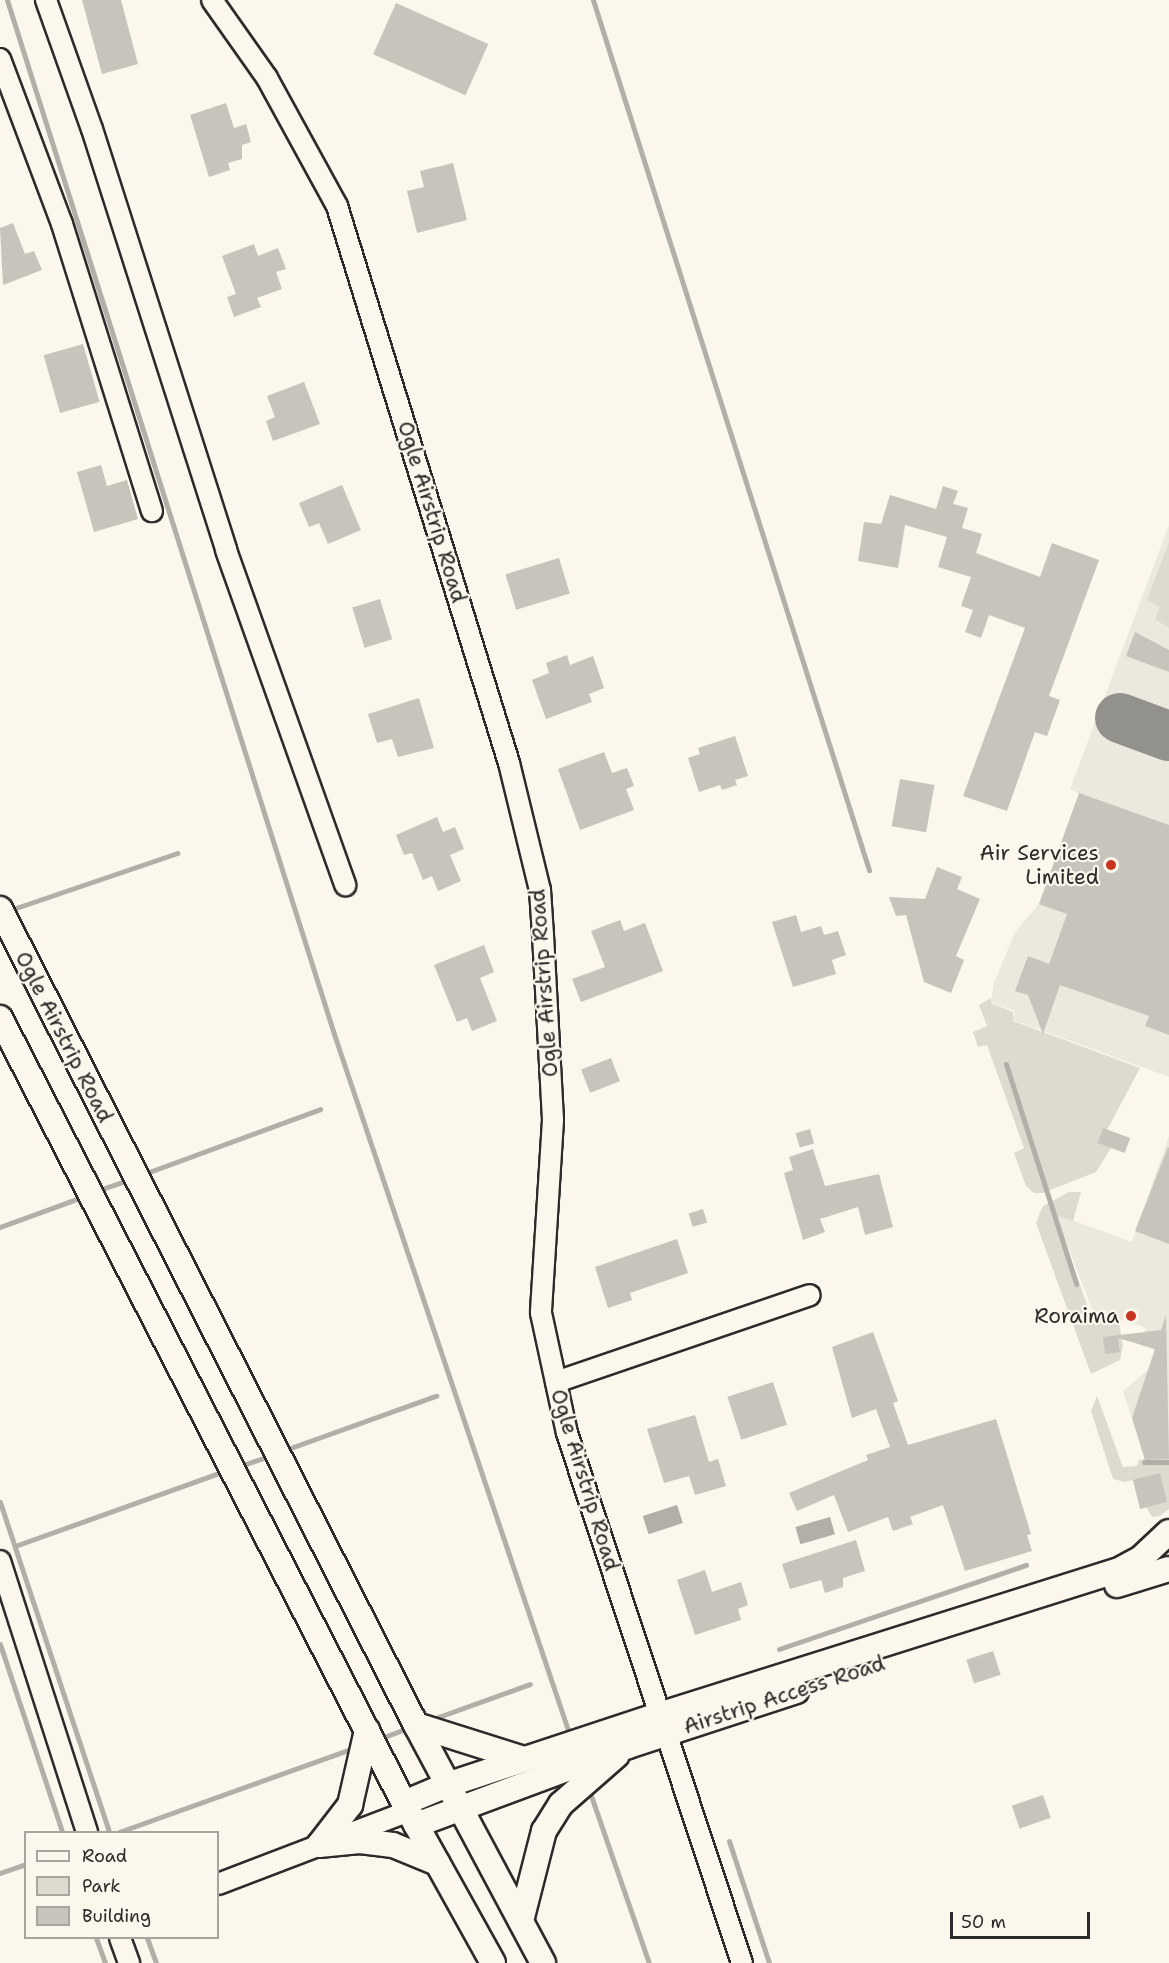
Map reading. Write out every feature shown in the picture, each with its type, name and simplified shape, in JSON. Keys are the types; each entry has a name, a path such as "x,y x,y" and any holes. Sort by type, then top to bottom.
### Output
{"street":[{"path":"46,0 92,129 226,550 345,885"},
{"name":"Ogle Airstrip Road","path":"212,0 267,78 338,206 509,763 540,890 552,1120 541,1313 567,1433 742,1963"},
{"path":"0,59 62,224 152,511"},
{"name":"Ogle Airstrip Road","path":"0,909 416,1725 543,1963"},
{"path":"0,1018 436,1863 493,1963"},
{"path":"556,1382 810,1295"},
{"path":"1155,1566 1169,1532"},
{"path":"0,1561 86,1831"},
{"name":"Airstrip Access Road","path":"410,1813 447,1785 524,1759 662,1725 1155,1566"},
{"path":"416,1725 524,1759"},
{"name":"Airstrip Access Road","path":"410,1813 460,1809 628,1746 662,1725"},
{"path":"319,1845 350,1805 367,1730"},
{"path":"521,1921 544,1831 561,1804 628,1746"},
{"path":"219,1884 410,1813"},
{"path":"319,1845 360,1841 393,1845 436,1863"},
{"path":"120,1939 129,1963"}],"shaded area":[{"path":"1169,525 1169,1077 1013,1020 1014,1011 991,1002 994,983 1015,932 1039,904 1079,794 1070,789"},
{"path":"1169,1136 1169,1467 1139,1460 1145,1459 1123,1391 1148,1370 1155,1350 1140,1345 1146,1328 1093,1311 1055,1214 1132,1242"},
{"path":"677,1505 683,1523 649,1534 643,1516"},
{"path":"830,1517 835,1534 800,1544 795,1527"}],"green space":[{"path":"1169,542 1169,628 1155,619 1160,607 1147,600"},
{"path":"991,998 991,1003 1013,1012 1013,1021 1140,1068 1107,1130 1103,1129 1098,1143 1111,1148 1096,1172 1043,1193 1034,1193 1026,1186 1014,1153 1024,1148 987,1045 978,1047 973,1032 987,1026 979,1005"},
{"path":"1069,1192 1081,1192 1073,1221 1055,1215 1090,1313 1119,1323 1123,1346 1120,1360 1091,1374 1036,1223 1043,1206"},
{"path":"1097,1396 1123,1467 1137,1466 1139,1460 1169,1459 1169,1509 1160,1516 1152,1517 1146,1507 1167,1502 1160,1473 1125,1482 1113,1479 1091,1411"}],"building":[{"path":"82,0 121,0 138,64 102,74"},
{"path":"396,3 488,44 465,95 373,54"},
{"path":"226,103 234,128 246,124 251,142 242,145 242,159 228,163 230,170 209,177 190,115"},
{"path":"453,163 467,220 417,233 407,191 424,187 420,171"},
{"path":"13,223 25,254 34,251 42,270 3,285 0,228"},
{"path":"254,244 258,256 278,248 286,269 276,272 282,289 257,298 261,307 234,317 227,297 236,294 222,256"},
{"path":"83,344 100,402 60,413 44,355"},
{"path":"304,382 320,424 273,441 266,421 275,417 267,396"},
{"path":"101,465 107,486 127,480 138,519 94,532 77,472"},
{"path":"342,485 361,530 328,544 319,523 309,527 299,503"},
{"path":"943,486 958,491 953,504 968,508 962,528 982,534 976,553 1040,577 1052,543 1099,560 1049,696 1060,700 1047,736 1035,732 1007,811 963,796 1025,628 989,615 981,638 965,632 973,610 961,606 971,577 938,567 947,537 905,525 898,568 858,561 864,522 881,524 890,495 936,509"},
{"path":"559,558 570,593 516,610 505,574"},
{"path":"380,599 392,639 365,648 352,607"},
{"path":"1135,632 1169,650 1169,672 1126,656"},
{"path":"567,655 570,665 593,656 604,688 589,694 592,702 546,719 532,680 549,673 546,663"},
{"path":"419,698 434,748 398,757 392,739 377,743 368,714"},
{"path":"735,736 748,776 735,780 737,785 722,790 720,785 699,792 688,758 700,754 698,748"},
{"path":"604,752 612,773 627,768 634,786 626,789 634,810 580,830 558,769"},
{"path":"900,779 934,785 926,832 892,826"},
{"path":"1079,793 1169,825 1169,1035 1145,1026 1149,1016 1060,985 1043,1034 1028,995 1015,991 1028,956 1049,964 1067,914 1039,904"},
{"path":"437,817 443,832 455,827 464,849 450,855 461,881 438,891 432,876 423,880 412,853 404,855 396,835"},
{"path":"937,867 962,877 957,889 980,899 956,956 964,960 951,993 924,982 906,915 896,916 889,897 925,899"},
{"path":"796,915 801,932 821,926 824,935 838,931 846,955 832,960 836,974 793,987 772,922"},
{"path":"620,920 624,931 645,923 663,971 581,1002 572,979 605,967 591,931"},
{"path":"484,945 494,972 480,978 497,1021 472,1031 467,1018 457,1022 434,965"},
{"path":"611,1058 620,1081 590,1093 581,1069"},
{"path":"1103,1128 1130,1138 1125,1153 1098,1143"},
{"path":"810,1129 814,1143 800,1148 796,1133"},
{"path":"1169,1148 1169,1244 1135,1231"},
{"path":"813,1149 825,1186 879,1174 893,1227 865,1235 858,1207 820,1219 825,1232 803,1240 784,1173 793,1170 789,1157"},
{"path":"703,1209 707,1222 693,1227 689,1213"},
{"path":"677,1239 688,1273 630,1293 632,1300 608,1308 595,1267"},
{"path":"1166,1315 1169,1459 1145,1460 1132,1418 1155,1349 1118,1338 1120,1352 1105,1354 1103,1337 1161,1330"},
{"path":"873,1332 898,1401 893,1403 908,1445 996,1419 1031,1534 1027,1535 1032,1551 965,1571 943,1505 910,1517 913,1524 893,1531 888,1517 848,1532 834,1495 797,1511 789,1493 868,1460 866,1455 890,1447 876,1409 852,1418 832,1347"},
{"path":"773,1382 787,1425 741,1440 727,1397"},
{"path":"695,1415 709,1462 718,1459 726,1486 695,1495 689,1476 664,1483 647,1429"},
{"path":"1160,1473 1167,1502 1140,1509 1133,1480"},
{"path":"856,1540 865,1571 843,1578 843,1587 825,1593 821,1580 790,1589 782,1564"},
{"path":"705,1570 712,1592 741,1582 748,1605 738,1609 741,1620 695,1635 677,1580"},
{"path":"993,1651 1001,1675 974,1683 966,1660"},
{"path":"1043,1795 1051,1818 1020,1828 1012,1806"}],"waterway":[{"path":"7,0 334,1034 571,1739"},
{"path":"593,0 869,870"},
{"path":"7,911 177,853"},
{"path":"1006,1064 1076,1284"},
{"path":"141,1175 320,1109"},
{"path":"96,1191 130,1179"},
{"path":"0,1227 85,1196"},
{"path":"282,1451 436,1396"},
{"path":"237,1467 271,1455"},
{"path":"1144,1462 1169,1462"},
{"path":"15,1546 225,1471"},
{"path":"0,1502 109,1831"},
{"path":"779,1649 1026,1565"},
{"path":"0,1644 62,1831"},
{"path":"430,1720 530,1684"},
{"path":"379,1739 410,1727"},
{"path":"122,1831 356,1747"},
{"path":"588,1787 649,1963"},
{"path":"729,1841 769,1963"},
{"path":"0,1873 24,1865"},
{"path":"96,1939 105,1963"},
{"path":"147,1939 156,1963"}],"taxiway":[{"path":"1120,718 1169,736"}],"place":[{"name":"Air Services Limited","path":"1111,865"},
{"name":"Roraima","path":"1131,1316"}]}
